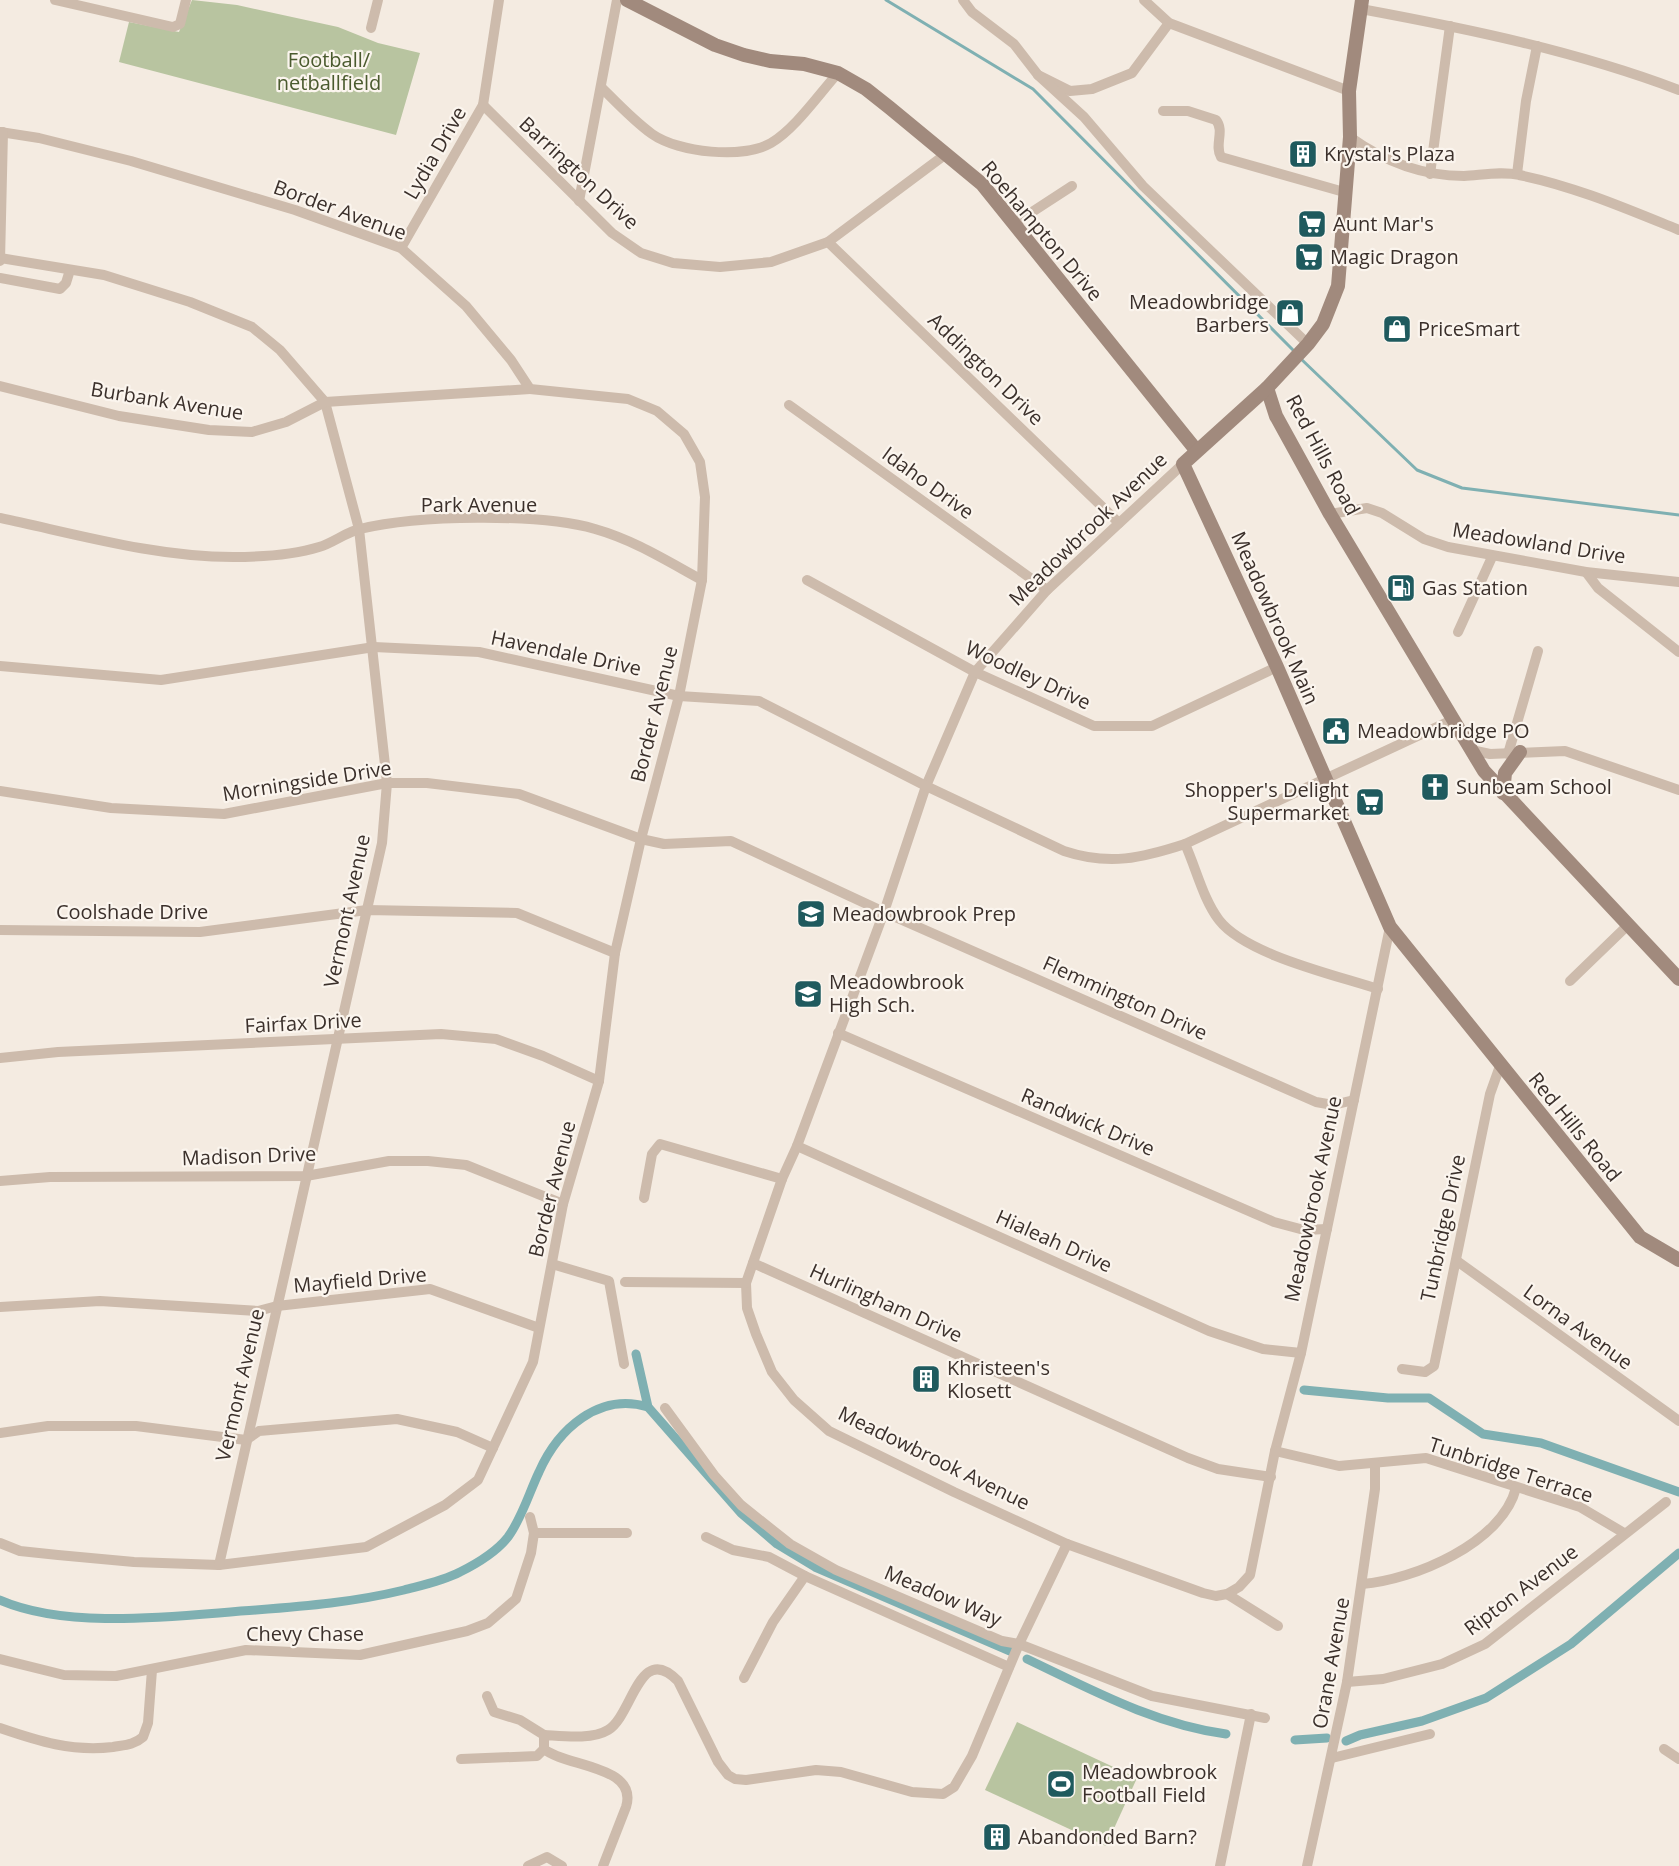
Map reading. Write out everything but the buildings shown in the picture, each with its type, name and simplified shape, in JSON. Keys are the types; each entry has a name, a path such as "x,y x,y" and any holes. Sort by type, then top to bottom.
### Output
{"street":[{"path":"54,0 173,27 180,24 186,0"},
{"path":"370,28 378,0"},
{"name":"Lydia Drive","path":"401,248 483,105 499,0"},
{"path":"579,201 617,0"},
{"name":"Roehampton Drive","path":"627,0 706,40 744,55 770,61 804,64 838,73 866,89 982,184 1196,450"},
{"path":"963,0 972,12 1014,44 1038,75 1083,117 1143,186 1307,345"},
{"path":"1144,0 1169,23 1349,91"},
{"path":"1362,5 1589,59 1679,90"},
{"name":"Red Hills Road","path":"1362,5 1349,91 1350,137 1338,286 1323,324 1267,388 1276,416 1330,514 1484,771 1679,979"},
{"path":"1038,75 1070,91 1092,88 1132,73 1152,49 1169,23"},
{"path":"1430,174 1450,26"},
{"path":"1517,174 1526,101 1537,46"},
{"path":"602,88 653,135 671,143 715,151 752,151 772,142 787,130 838,73"},
{"name":"Barrington Drive","path":"483,105 612,233 641,253 673,263 720,267 771,262 828,242 946,154"},
{"path":"1163,111 1188,111 1216,120 1220,127 1218,154 1224,158 1344,192"},
{"path":"0,259 2,132"},
{"name":"Border Avenue","path":"2,132 39,138 131,161 295,210 401,248 466,306 510,360 530,389 628,399 657,411 684,434 700,462 705,497 702,580 679,696 641,839 615,953 599,1081 563,1204 533,1362 478,1480 463,1493 373,1544 219,1565"},
{"path":"1350,137 1379,157 1430,174 1517,174 1590,195 1679,230"},
{"path":"1015,224 1072,186"},
{"name":"Addington Drive","path":"828,242 1119,523"},
{"name":"Vermont Avenue","path":"0,259 104,275 152,289 252,327 280,350 325,402 359,529 374,647 387,783 382,843 219,1565"},
{"path":"0,278 60,289 66,283 70,270"},
{"name":"Burbank Avenue","path":"0,386 118,416 209,430 252,432 265,429 325,402"},
{"name":"Meadowbrook Avenue","path":"1267,388 1196,450 1047,590 975,672 926,786 884,912 797,1146 782,1179 746,1283 747,1308 771,1372 794,1400 829,1431 1067,1544 1203,1593 1216,1596 1227,1594 1239,1587 1250,1575 1275,1451 1301,1353 1390,927"},
{"path":"325,402 530,389"},
{"name":"Idaho Drive","path":"789,405 1047,590"},
{"name":"Meadowbrook Main","path":"1183,464 1277,667 1390,927 1455,1005"},
{"name":"Meadowland Drive","path":"1330,514 1367,508 1383,513 1424,539 1492,557 1586,572 1679,582"},
{"name":"Park Avenue","path":"0,518 142,547 233,557 318,547 359,529 445,518 538,522 594,529 639,545 702,580"},
{"path":"1458,632 1492,557"},
{"path":"1586,572 1598,588 1679,652"},
{"name":"Woodley Drive","path":"807,580 975,672 1094,726 1152,726 1277,667"},
{"name":"Havendale Drive","path":"0,666 161,680 374,647 479,652 679,696 759,701 926,786 1079,856 1110,860 1143,858 1185,844 1452,720"},
{"path":"1503,793 1505,773 1514,753 1538,651"},
{"path":"1471,750 1490,754 1565,750 1679,790"},
{"name":"Morningside Drive","path":"0,791 111,808 224,814 387,783 427,783 519,794 641,839 664,844 731,841 884,912"},
{"path":"1185,844 1219,919 1232,931 1259,948 1297,963 1378,989"},
{"name":"Coolshade Drive","path":"0,930 200,932 368,910 517,913 615,953"},
{"name":"Flemmington Drive","path":"884,912 1316,1102 1334,1105 1353,1100"},
{"path":"1570,981 1628,925"},
{"name":"Red Hills Road","path":"1455,1005 1500,1066 1640,1237 1679,1260"},
{"name":"Randwick Drive","path":"838,1033 1274,1222 1304,1230 1327,1229"},
{"name":"Fairfax Drive","path":"0,1058 58,1052 441,1034 496,1039 543,1056 599,1081"},
{"name":"Tunbridge Drive","path":"1402,1369 1425,1372 1432,1370 1457,1261 1490,1094 1500,1066"},
{"path":"644,1198 652,1154 660,1144 782,1179"},
{"name":"Hialeah Drive","path":"797,1146 1209,1331 1263,1349 1301,1353"},
{"name":"Madison Drive","path":"0,1180 50,1177 306,1176 389,1161 466,1165 563,1204"},
{"name":"Lorna Avenue","path":"1457,1261 1679,1421"},
{"name":"Hurlingham Drive","path":"753,1263 1188,1458 1218,1469 1271,1477"},
{"path":"552,1264 609,1281 624,1364"},
{"path":"625,1282 746,1283"},
{"name":"Mayfield Drive","path":"0,1307 100,1301 258,1311 277,1306 430,1289 538,1328"},
{"name":"Meadow Way","path":"665,1408 714,1475 741,1505 797,1549 857,1579 1002,1641 1019,1644 1152,1696 1265,1718"},
{"path":"0,1433 48,1426 126,1425 246,1440 260,1431 397,1419 457,1432 493,1448"},
{"name":"Tunbridge Terrace","path":"1275,1451 1339,1466 1426,1458 1580,1507 1624,1533"},
{"name":"Orane Avenue","path":"1307,1866 1347,1682 1375,1489 1375,1464"},
{"path":"1362,1584 1384,1582 1407,1576 1470,1545 1504,1514 1516,1488"},
{"name":"Ripton Avenue","path":"1347,1682 1383,1679 1442,1664 1485,1644 1666,1502"},
{"name":"Chevy Chase","path":"0,1659 64,1674 117,1676 246,1650 360,1655 467,1631 488,1623 516,1599 523,1584 534,1533 530,1517"},
{"path":"534,1533 627,1533"},
{"path":"706,1537 733,1550 769,1557 805,1576 1009,1667"},
{"path":"0,1543 20,1551 58,1555 134,1562 219,1565"},
{"path":"487,1696 494,1712 520,1720 544,1735 590,1735 606,1732 618,1723 639,1678 646,1672 665,1671 678,1681 718,1762 728,1775 735,1779 746,1780 790,1772 842,1772 912,1792 943,1794 954,1787 972,1756 1019,1644 1067,1544"},
{"path":"744,1678 773,1622 805,1576"},
{"path":"1227,1594 1278,1626"},
{"path":"0,1728 51,1745 71,1748 133,1744 143,1737 148,1723 152,1670"},
{"path":"1220,1866 1251,1714"},
{"path":"1332,1758 1430,1734"},
{"path":"461,1758 537,1756 544,1749 544,1735"},
{"path":"544,1749 556,1757 591,1766 616,1778 627,1790 629,1798 603,1866"},
{"path":"1664,1749 1679,1759"},
{"path":"528,1866 547,1857 562,1866"}],"green space":[{"name":"Football/ netballfield","path":"192,0 237,5 338,27 378,43 420,53 396,135 119,62 129,22 179,32"},
{"name":"Meadowbrook Football Field","path":"1017,1722 1137,1778 1106,1846 985,1790"}],"waterway":[{"path":"886,0 1033,89 1296,353"},
{"path":"1300,358 1417,470 1462,488 1679,515"},
{"path":"636,1354 648,1407 741,1513 777,1544 815,1567 1010,1651"},
{"path":"1304,1390 1388,1398 1429,1398 1483,1434 1541,1443 1679,1492"},
{"path":"0,1600 28,1610 59,1615 92,1618 161,1617 331,1603 367,1598 433,1582 473,1565 508,1537 547,1456 557,1442 582,1418 613,1405 630,1404 648,1407"},
{"path":"1346,1741 1360,1735 1422,1721 1486,1698 1571,1644 1679,1553"},
{"path":"1027,1659 1100,1694 1149,1714 1199,1729 1226,1734"},
{"path":"1295,1740 1327,1738"}],"place":[{"name":"Krystal's Plaza","path":"1303,154"},
{"name":"Aunt Mar's","path":"1312,224"},
{"name":"Magic Dragon","path":"1309,257"},
{"name":"Meadowbridge Barbers","path":"1290,313"},
{"name":"PriceSmart","path":"1397,329"},
{"name":"Gas Station","path":"1401,588"},
{"name":"Meadowbridge PO","path":"1336,731"},
{"name":"Sunbeam School","path":"1435,787"},
{"name":"Shopper's Delight Supermarket","path":"1370,802"},
{"name":"Meadowbrook Prep","path":"811,914"},
{"name":"Meadowbrook High Sch.","path":"808,994"},
{"name":"Khristeen's Klosett","path":"926,1379"},
{"name":"Meadowbrook Football Field","path":"1061,1784"},
{"name":"Abandonded Barn?","path":"997,1837"}]}
